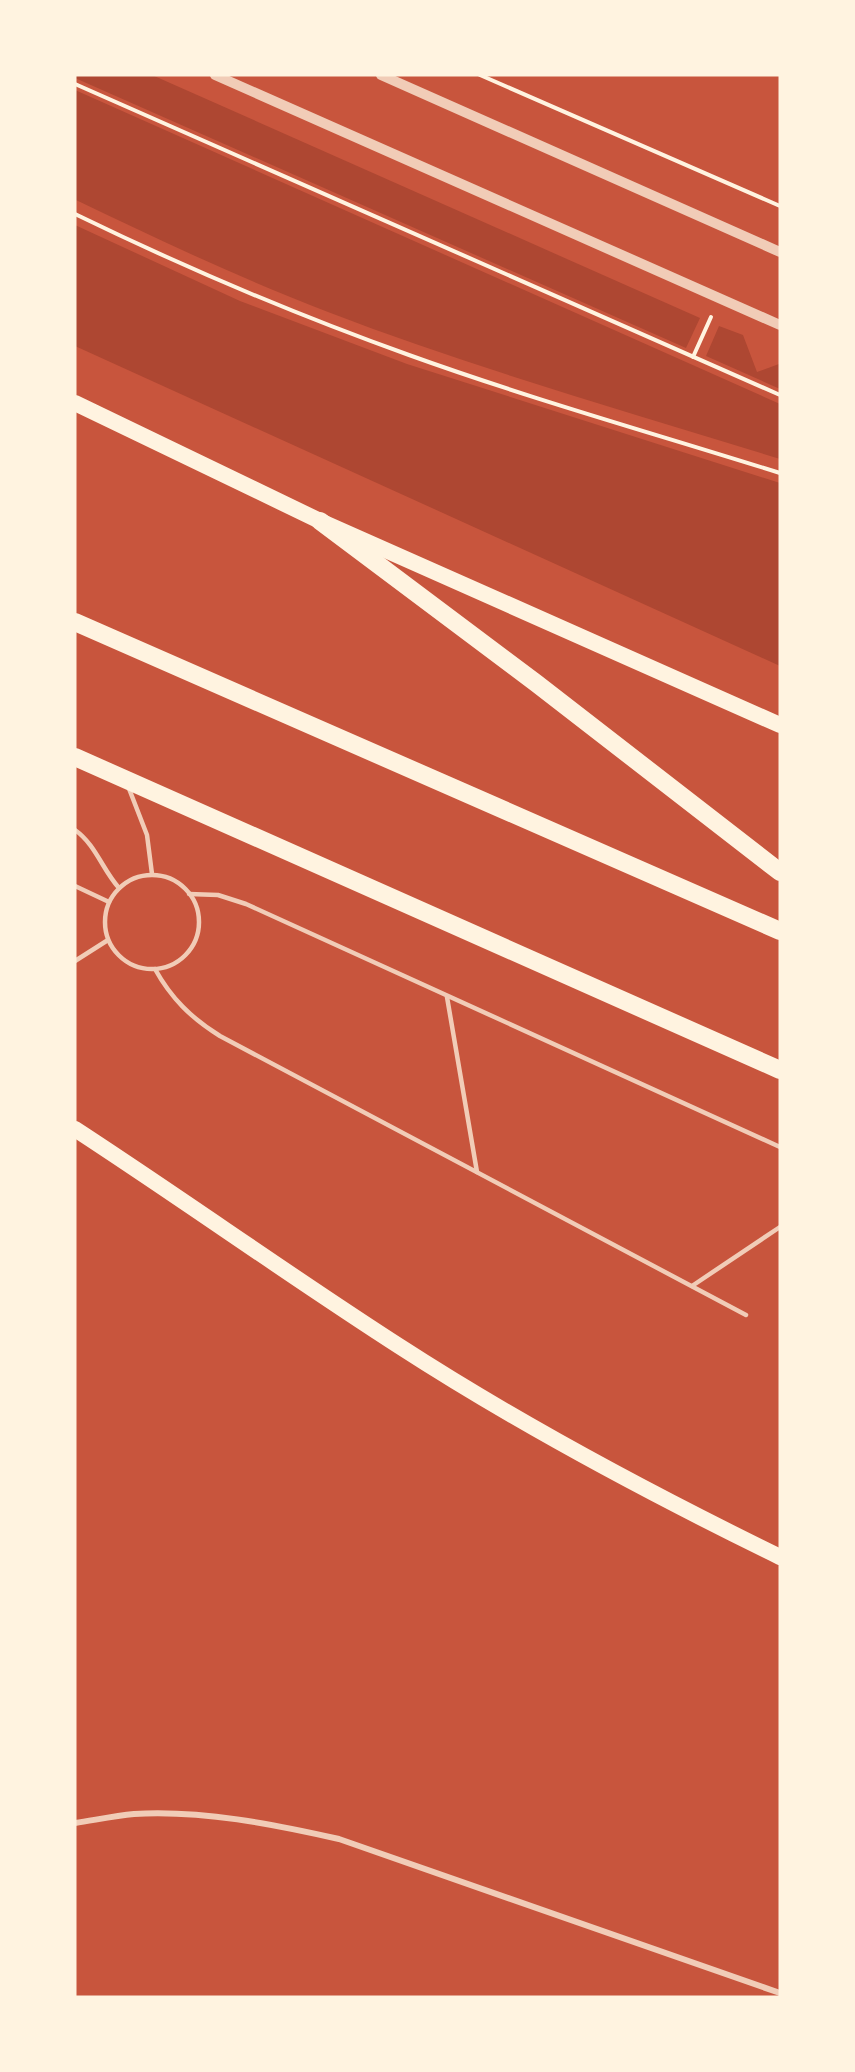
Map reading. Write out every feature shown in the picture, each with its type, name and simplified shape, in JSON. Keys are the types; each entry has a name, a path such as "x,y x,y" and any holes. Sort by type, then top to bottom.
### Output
{"highway":[{"path":"75,403 320,521 780,725"},
{"path":"320,521 536,683 780,872"},
{"path":"75,622 780,931"},
{"path":"75,757 780,1070"},
{"path":"75,1130 334,1304 467,1388 595,1462 780,1557"}],"street":[{"path":"215,75 780,325"},
{"path":"381,75 780,252"},
{"path":"75,1823 135,1814 185,1815 287,1827 339,1839 780,1993"}],"lane":[{"path":"124,779 141,816 152,874"},
{"path":"75,830 95,851 119,888"},
{"path":"152,874 179,883 189,894 199,921 191,948 175,962 155,969 140,968 127,962 116,953 108,940 105,928 109,902 119,888 135,878 152,874"},
{"path":"75,886 109,902"},
{"path":"189,894 218,895 246,904 780,1147"},
{"path":"75,961 108,940"},
{"path":"155,969 175,1000 212,1031 746,1315"},
{"path":"447,997 477,1172"},
{"path":"692,1286 780,1227"}],"path":[{"path":"480,75 780,206"},
{"path":"75,84 780,395"},
{"path":"75,214 249,294 380,345 780,473"},
{"path":"693,357 720,299"}],"shaded area":[{"path":"75,75 152,75 700,318 686,348 75,78"},
{"path":"75,90 780,404 780,459 553,389 384,333 232,273 76,200"},
{"path":"75,225 240,301 407,364 780,483 780,666 75,346"},
{"path":"719,326 743,335 757,372 779,364 780,389 706,356"}]}
